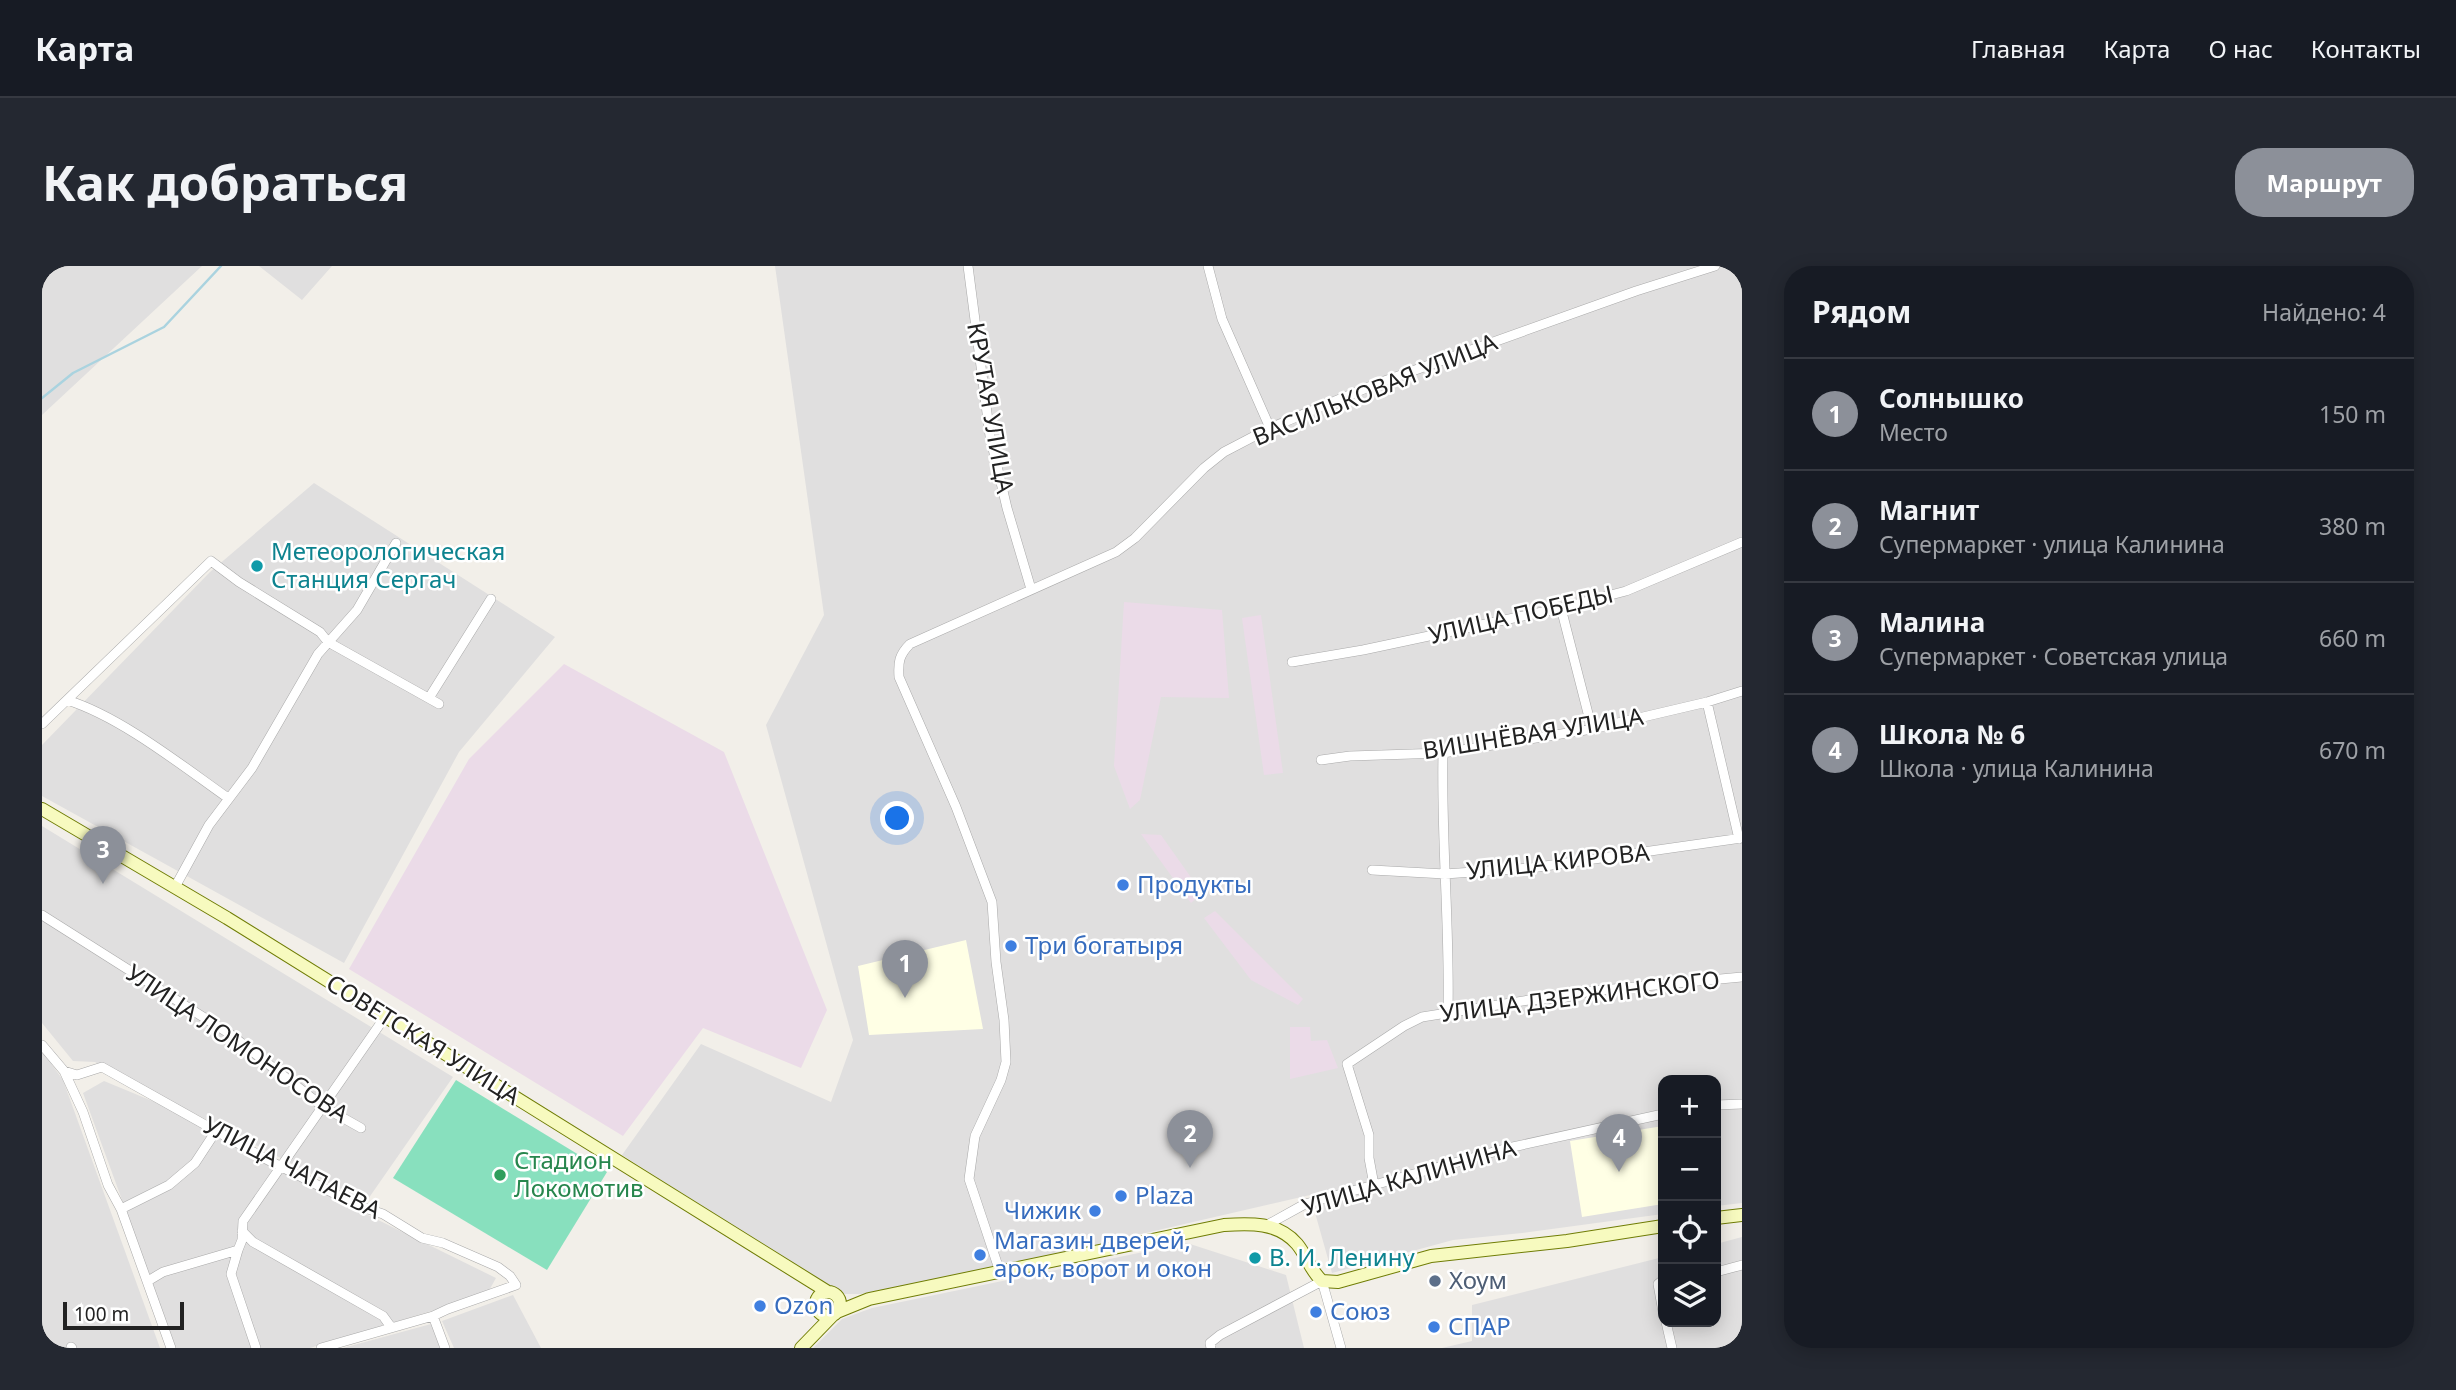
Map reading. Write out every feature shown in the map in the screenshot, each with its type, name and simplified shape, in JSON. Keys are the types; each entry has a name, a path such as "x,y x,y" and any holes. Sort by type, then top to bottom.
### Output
{"main road":[{"name":"СОВЕТСКАЯ УЛИЦА","path":"42,809 175,887 802,1275 825,1299"},
{"path":"1721,1217 1742,1215"},
{"name":"УЛИЦА КАЛИНИНА","path":"869,1299 1224,1225 1267,1225"},
{"path":"1267,1225 1287,1235 1298,1245 1312,1272 1322,1281 1338,1282 1431,1256 1567,1241 1658,1227"},
{"path":"825,1299 869,1299"},
{"path":"825,1299 824,1315 869,1299"},
{"path":"801,1348 835,1313 840,1304 825,1299"},
{"path":"814,1334 825,1299"}],"street":[{"name":"КРУТАЯ УЛИЦА","path":"968,266 990,436 1007,508 1031,589"},
{"path":"1208,266 1222,318 1270,428"},
{"name":"ВАСИЛЬКОВАЯ УЛИЦА","path":"999,1272 969,1179 975,1136 1001,1080 1006,1062 992,902 956,807 899,677 901,653 910,645 1116,552 1136,538 1204,468 1224,452 1270,428 1388,379 1636,291 1715,266"},
{"name":"УЛИЦА ПОБЕДЫ","path":"1293,662 1561,608 1626,591 1742,542"},
{"path":"175,887 209,825 252,768 307,672 328,642 357,610 396,544"},
{"path":"42,724 211,561 239,582 320,632 328,642 439,704"},
{"path":"429,698 491,599"},
{"path":"1561,608 1592,729"},
{"name":"ВИШНЁВАЯ УЛИЦА","path":"1321,760 1350,756 1443,753 1592,729 1742,691"},
{"path":"67,700 91,708 175,760 228,798"},
{"path":"1707,702 1740,838"},
{"path":"1443,753 1448,1013"},
{"name":"УЛИЦА КИРОВА","path":"1372,870 1445,874 1531,868 1740,838"},
{"name":"УЛИЦА ЛОМОНОСОВА","path":"42,915 230,1034 322,1106 361,1128"},
{"name":"УЛИЦА ДЗЕРЖИНСКОГО","path":"1374,1185 1369,1158 1369,1135 1347,1064 1404,1026 1422,1017 1529,1000 1563,998 1591,991 1742,977"},
{"path":"256,1348 231,1274 243,1221 280,1164 385,1017"},
{"path":"42,1045 64,1071 83,1112 171,1348"},
{"name":"УЛИЦА ЧАПАЕВА","path":"64,1071 77,1075 102,1067 266,1159 359,1206 383,1214 422,1238 443,1243 498,1268 510,1276 516,1285 433,1316"},
{"path":"1721,1105 1742,1104"},
{"name":"УЛИЦА КАЛИНИНА","path":"1267,1225 1305,1204 1508,1148 1658,1115"},
{"path":"121,1209 169,1185 195,1163 216,1131"},
{"path":"242,1231 253,1242 383,1316 391,1327"},
{"path":"148,1281 163,1272 238,1250"},
{"path":"1721,1271 1742,1265"},
{"path":"1211,1348 1210,1343 1220,1335 1322,1281 1341,1348"},
{"path":"321,1348 433,1316 445,1348"},
{"path":"1667,1327 1672,1348"}],"shaded area":[{"path":"42,266 202,266 42,415"},
{"path":"259,266 332,266 302,300"},
{"path":"775,266 1742,266 1742,1203 1721,1205 1721,1075 1658,1075 1658,1215 1453,1240 1332,1273 1310,1195 1003,1266 861,1294 841,1294 622,1155 701,1044 831,1102 853,1040 766,725 824,615"},
{"path":"314,483 555,637 459,752 344,963 42,796 42,745 210,572"},
{"path":"1124,602 1222,610 1229,698 1161,697 1140,800 1130,809 1114,766"},
{"path":"1261,615 1283,773 1264,775 1242,618"},
{"path":"564,664 724,752 827,1010 801,1068 703,1028 623,1136 349,969 469,759"},
{"path":"42,826 453,1077 366,1202 95,1062 73,1061 42,1023"},
{"path":"1141,834 1161,835 1202,893 1191,903"},
{"path":"1215,911 1303,999 1298,1005 1251,980 1204,918"},
{"path":"966,940 983,1029 869,1035 858,966"},
{"path":"1290,1027 1310,1027 1311,1041 1327,1040 1338,1068 1290,1079"},
{"path":"42,1051 63,1080 160,1348 42,1348"},
{"path":"104,1081 162,1105 311,1187 496,1278 487,1294 310,1348 176,1348 83,1093"},
{"path":"1658,1127 1658,1205 1582,1217 1570,1141"},
{"path":"1742,1237 1742,1348 1442,1348 1472,1341 1472,1305 1658,1258 1658,1327 1721,1327 1721,1243"},
{"path":"1187,1243 1286,1275 1304,1348 813,1348 842,1319 872,1308"},
{"path":"513,1295 541,1348 454,1348 442,1321"},
{"path":"431,1324 440,1348 343,1348"}],"green space":[{"name":"Стадион Локомотив","path":"456,1080 607,1172 547,1270 393,1178"}],"waterway":[{"path":"42,398 73,373 164,327 221,266"}],"place":[{"name":"Метеорологическая Станция Сергач","path":"257,566"},
{"name":"Малина","path":"103,884"},
{"name":"Продукты","path":"1123,885"},
{"name":"Три богатыря","path":"1011,946"},
{"name":"Солнышко","path":"905,998"},
{"name":"Магнит","path":"1190,1168"},
{"name":"Школа № 6","path":"1619,1172"},
{"name":"Стадион Локомотив","path":"500,1175"},
{"name":"Plaza","path":"1121,1196"},
{"name":"Чижик","path":"1095,1211"},
{"name":"Магазин дверей, арок, ворот и окон","path":"980,1255"},
{"name":"В. И. Ленину","path":"1255,1258"},
{"name":"Хоум","path":"1435,1281"},
{"name":"Ozon","path":"760,1306"},
{"name":"Союз","path":"1316,1312"},
{"name":"СПАР","path":"1434,1327"}]}
